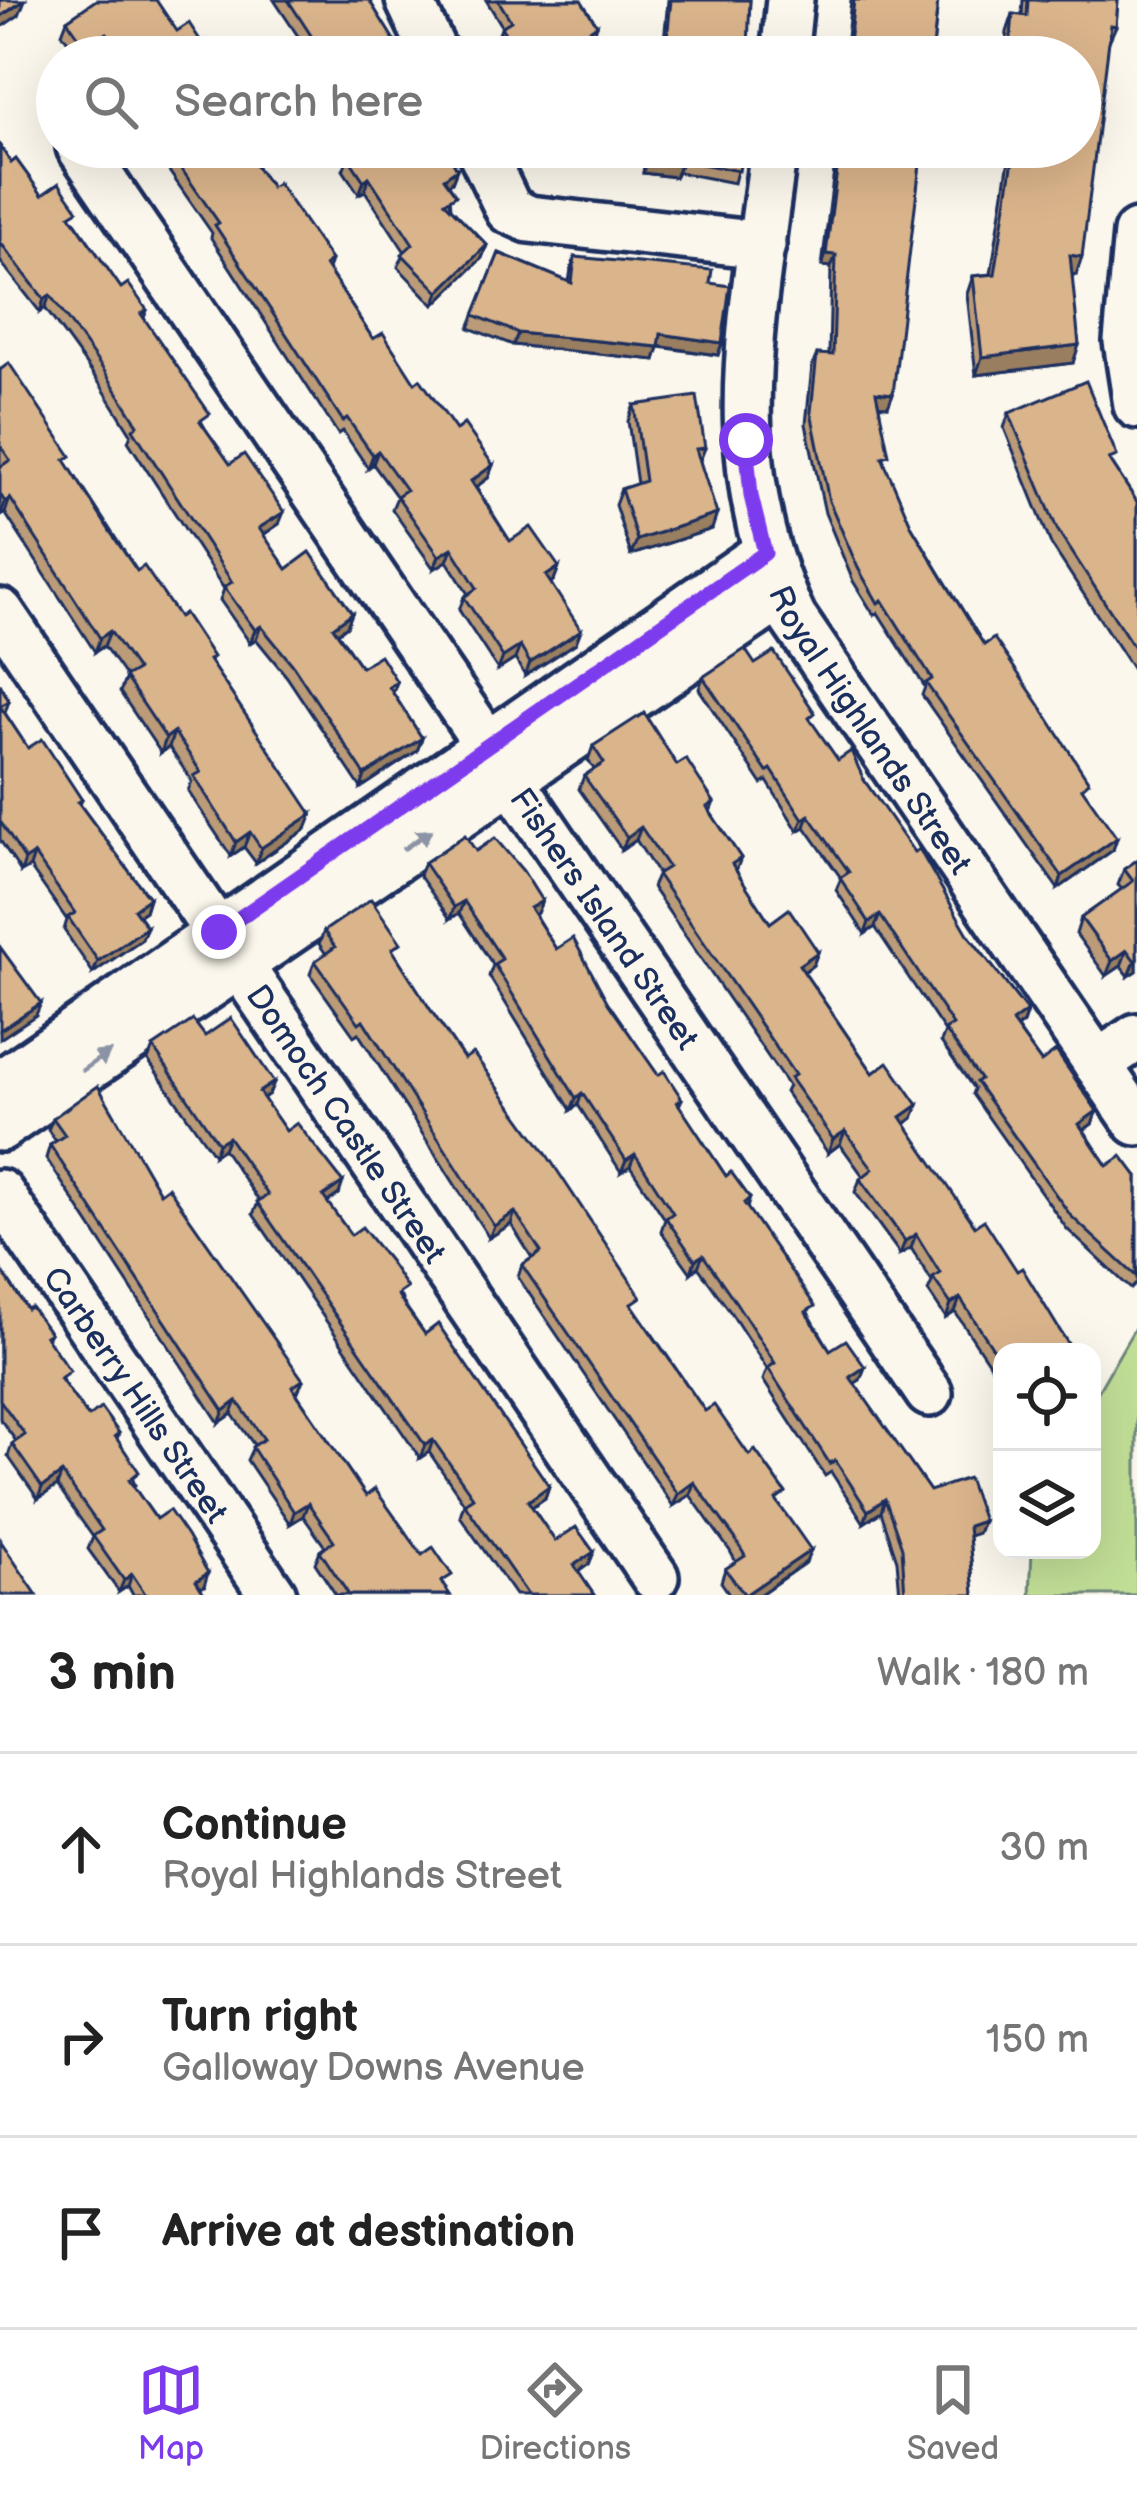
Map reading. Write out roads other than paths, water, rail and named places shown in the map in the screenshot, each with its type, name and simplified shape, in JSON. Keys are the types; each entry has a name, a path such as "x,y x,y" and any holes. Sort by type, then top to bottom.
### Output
{"street":[{"path":"410,0 426,36"},
{"path":"786,36 790,0"},
{"name":"Fishers Island Street","path":"94,168 929,1394"},
{"path":"488,168 508,210 529,219 762,245"},
{"name":"Royal Highlands Street","path":"771,168 747,376 751,496 765,553 782,595 1137,1122"},
{"path":"1137,233 1127,341 1137,405"},
{"path":"500,763 765,553"},
{"path":"0,1084 229,947 500,763 782,595"},
{"name":"Domoch Castle Street","path":"0,612 655,1577"},
{"path":"0,1128 229,947"},
{"path":"1097,1064 1137,1036"},
{"name":"Carberry Hills Street","path":"0,1193 273,1595"}]}
